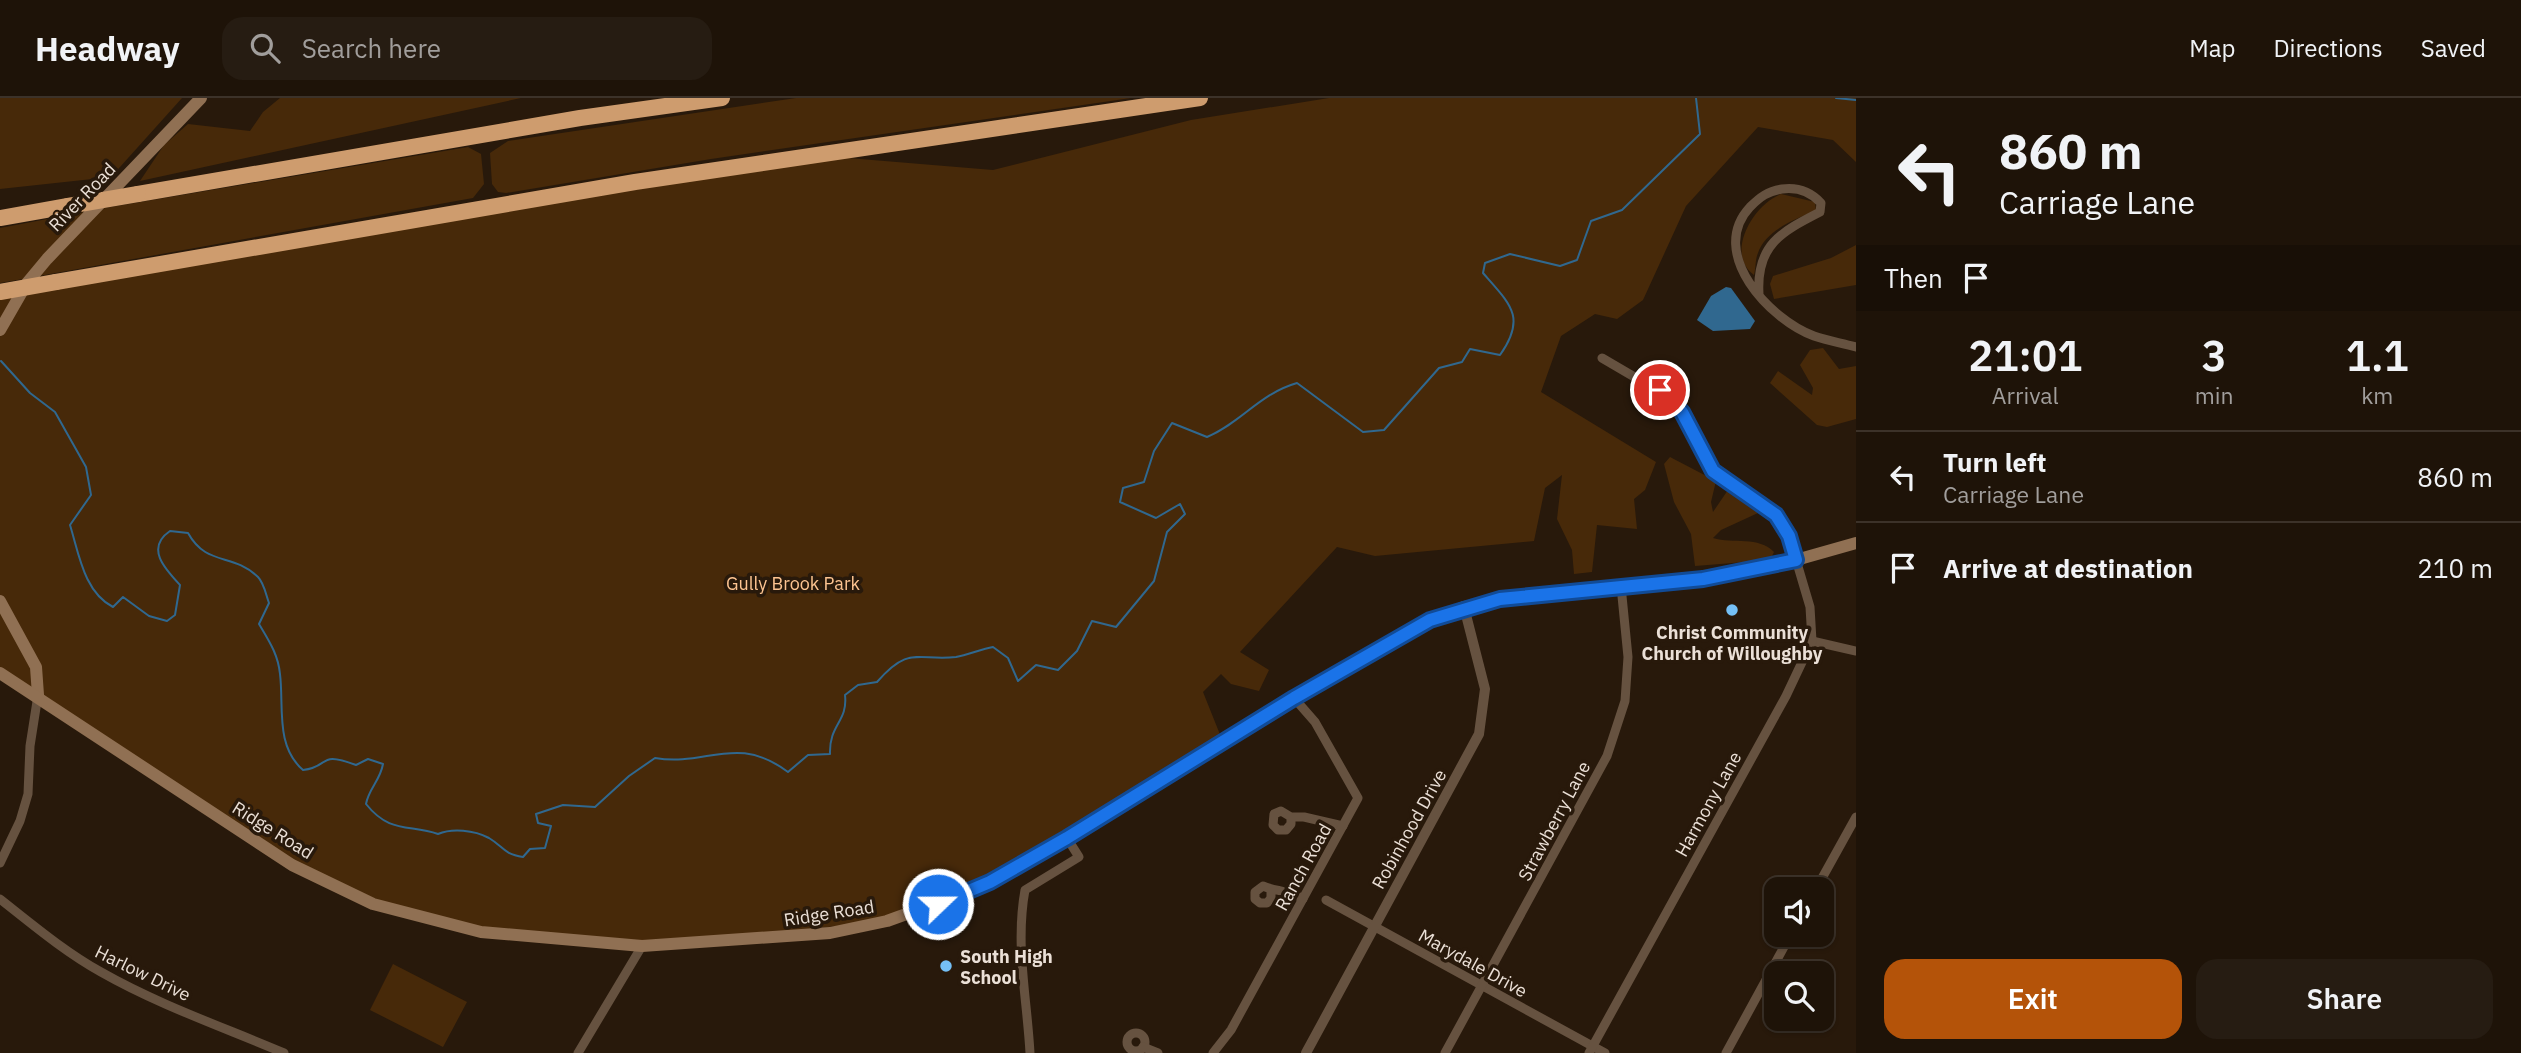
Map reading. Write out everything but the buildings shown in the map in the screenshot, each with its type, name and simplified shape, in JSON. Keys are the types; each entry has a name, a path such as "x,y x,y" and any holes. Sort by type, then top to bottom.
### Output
{"highway":[{"path":"0,218 580,118 722,98"},
{"path":"0,292 622,184 1200,98"}],"main road":[{"name":"River Road","path":"0,330 27,283 47,259 201,98"},
{"name":"Ridge Road","path":"0,673 38,695 292,865 373,904 481,932 642,946 783,939 830,933 887,921 980,887 1067,838 1398,636 1464,607 1500,599 1703,579 1796,560 1856,543"},
{"path":"0,601 36,667 38,695"}],"street":[{"path":"1759,295 1758,278 1764,255 1773,242 1789,228 1820,212 1821,203 1806,191 1790,188 1770,190 1745,213 1738,233 1737,250 1741,266 1759,295 1769,308 1808,333 1856,347"},
{"name":"Harmony Lane","path":"1590,1050 1786,696 1812,641 1810,607 1789,536 1776,515 1713,471 1682,412 1672,399 1602,358"},
{"name":"Strawberry Lane","path":"1445,1053 1606,756 1625,701 1629,657 1621,586"},
{"name":"Robinhood Drive","path":"1306,1053 1479,734 1485,689 1464,607"},
{"path":"1812,641 1856,651"},
{"path":"0,863 20,821 28,794 30,746 38,695"},
{"name":"Ranch Road","path":"1213,1053 1231,1030 1357,802 1357,793 1315,722 1294,698"},
{"path":"1290,817 1343,826"},
{"path":"1823,877 1856,817"},
{"path":"1030,1053 1019,934 1025,890 1079,857 1067,838"},
{"path":"1271,891 1286,892 1303,898"},
{"name":"Harlow Drive","path":"0,899 69,953 111,978 284,1053"},
{"name":"Marydale Drive","path":"1326,900 1482,986 1590,1050 1605,1053"},
{"path":"578,1053 642,946"},
{"path":"1726,1053 1784,947"},
{"path":"1143,1047 1158,1053"}],"green space":[{"path":"0,98 182,98 111,177 0,189"},
{"path":"280,98 521,98 140,181 164,145 188,124 250,131 263,112"},
{"path":"796,98 1131,98 711,159 506,193 498,192 492,184 490,153 508,141"},
{"name":"Gully Brook Park","path":"1329,98 1856,98 1856,162 1833,140 1758,127 1686,206 1643,300 1617,319 1595,314 1561,336 1541,392 1656,462 1645,490 1634,499 1637,529 1597,525 1592,572 1574,574 1572,550 1557,519 1562,475 1545,488 1534,541 1375,556 1337,547 1240,652 1269,670 1259,691 1231,684 1221,674 1203,692 1223,742 990,882 887,921 642,946 481,932 373,904 293,866 0,673 0,292 812,155 993,170 1191,120"},
{"path":"468,147 481,154 484,184 473,198 39,276 99,209"},
{"path":"1781,194 1815,202 1816,211 1791,222 1767,238 1756,258 1754,275 1745,266 1742,254 1746,230 1761,208"},
{"path":"84,212 23,279 0,283 0,228"},
{"path":"1856,245 1856,285 1774,299 1770,284 1773,276 1831,258"},
{"path":"1823,348 1839,369 1856,366 1856,419 1827,427 1817,425 1770,383 1778,371 1812,395 1813,388 1800,365 1810,350"},
{"path":"1670,457 1716,481 1711,502 1713,512 1728,490 1758,513 1721,530 1713,538 1761,544 1774,552 1770,560 1695,566 1691,534 1674,502 1664,464"},
{"path":"393,964 467,1002 443,1047 370,1010"}],"water":[{"path":"1726,287 1731,288 1755,321 1750,329 1713,331 1697,320 1711,296"}],"waterway":[{"path":"1,361 30,393 55,412 86,467 91,495 70,525 84,571 95,592 103,600 113,607 123,597 149,616 167,621 175,615 180,585 164,565 158,551 159,544 170,531 188,533 203,551 248,569 260,580 269,603 259,624 279,667 284,738 294,760 303,770 329,759 356,765 368,759 383,764 366,804 383,820 438,834 456,831 477,833 489,838 507,852 523,857 530,849 545,848 551,826 538,823 536,814 563,805 595,807 629,776 655,758 674,760 737,753 753,755 788,772 808,755 830,754 832,736 844,711 845,695 858,685 877,682 888,670 906,659 956,657 993,647 1008,658 1018,681 1036,665 1058,670 1077,651 1092,621 1116,627 1154,581 1167,532 1185,514 1180,504 1156,518 1120,502 1123,488 1144,482 1154,451 1172,423 1207,437 1272,394 1297,383 1363,432 1384,430 1439,368 1462,362 1470,349 1500,355 1508,342 1513,331 1512,311 1483,273 1485,263 1510,254 1560,266 1577,260 1591,221 1622,210 1700,134 1696,98"},
{"path":"1836,98 1856,100"}],"place":[{"name":"Christ Community Church of Willoughby","path":"1732,610"},
{"name":"South High School","path":"946,966"}],"route":[{"path":"938,904 990,882 1067,838 1294,698 1430,620 1464,607 1500,599 1703,579 1796,560 1789,536 1776,515 1713,471 1682,412 1672,399 1660,390"}]}
